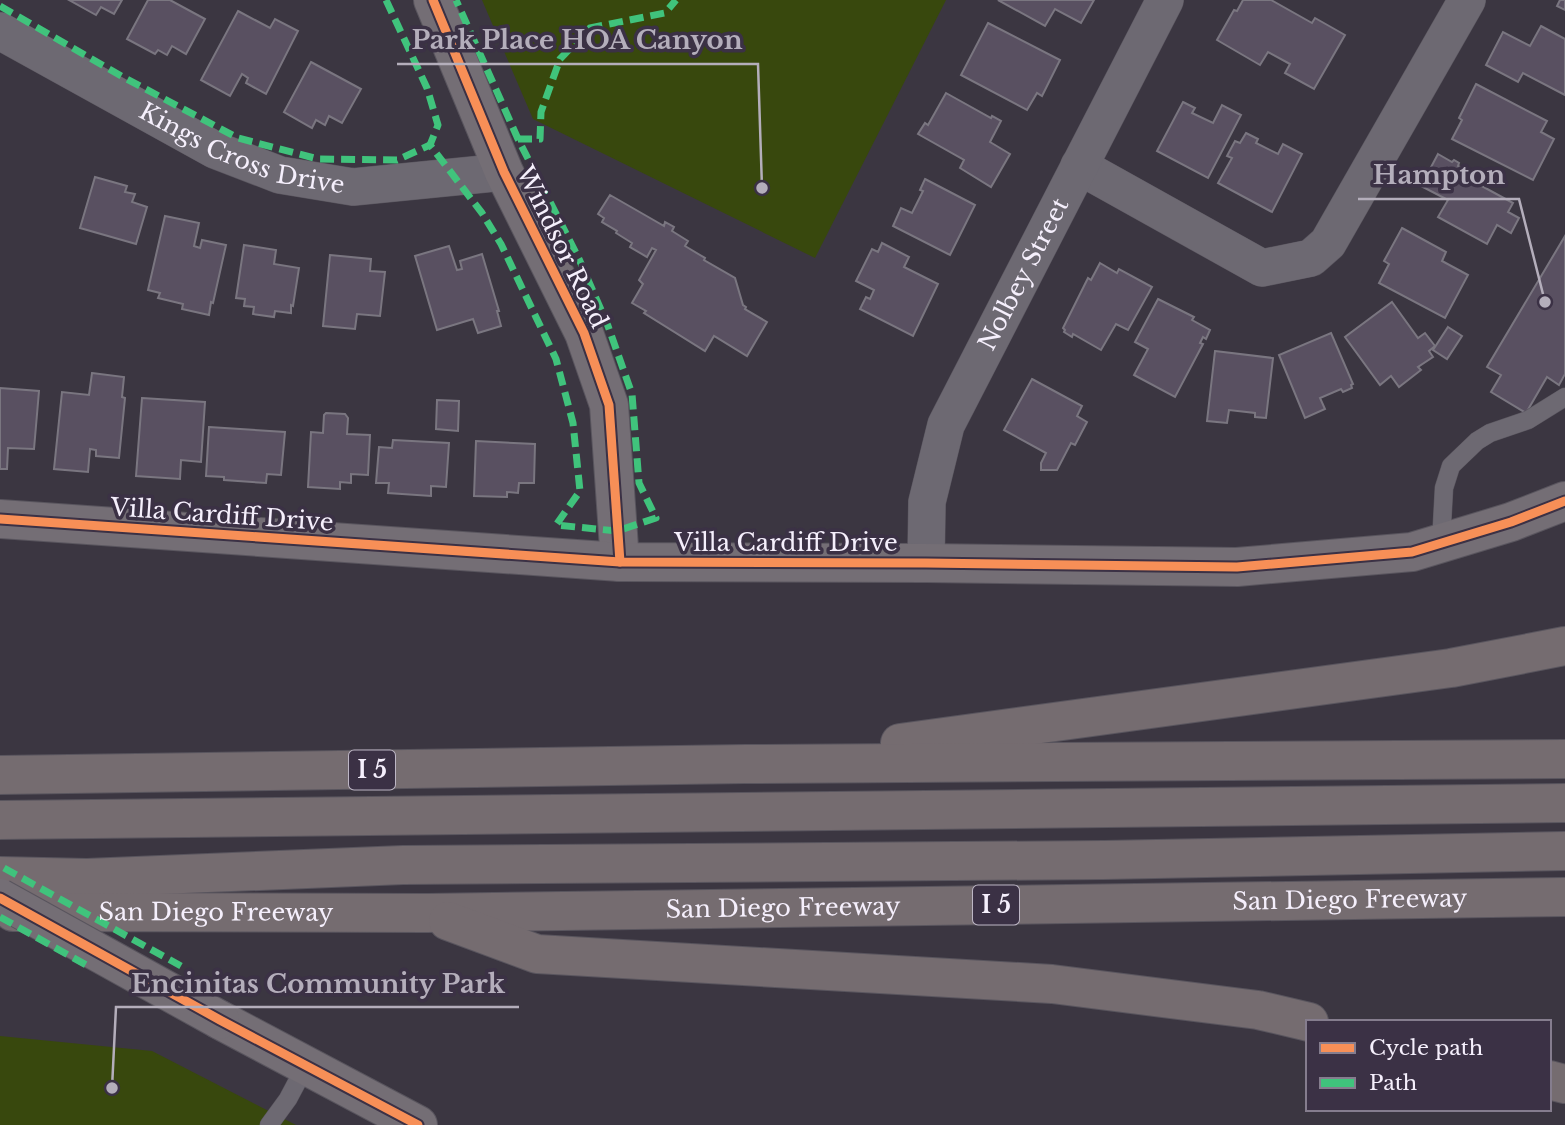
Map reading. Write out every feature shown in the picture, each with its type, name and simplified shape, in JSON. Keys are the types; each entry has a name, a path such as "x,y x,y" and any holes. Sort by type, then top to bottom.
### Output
{"highway":[{"path":"745,764 1451,668 1565,646"},
{"name":"I 5","path":"0,775 745,764 1565,759"},
{"path":"0,820 1565,803"},
{"path":"0,876 87,878 403,865 1104,860 1565,852"},
{"name":"San Diego Freeway","path":"0,912 427,913 1565,897"},
{"path":"427,913 537,954 1052,984 1258,1010 1306,1021"}],"street":[{"name":"Windsor Road","path":"433,0 504,172 584,333 609,405 620,562"},
{"name":"Nolbey Street","path":"926,563 927,502 946,425 1165,0"},
{"path":"1079,166 1262,268 1311,258 1328,243 1467,0"},
{"name":"Kings Cross Drive","path":"0,31 215,150 280,175 353,187 504,172"},
{"name":"Villa Cardiff Drive","path":"0,519 620,562 1237,567 1412,552 1511,522 1565,501"},
{"path":"0,898 220,1020 418,1125"}],"lane":[{"path":"1441,543 1444,488 1451,466 1489,433 1528,419 1565,397"},
{"path":"270,1125 288,1100 306,1065"}],"green space":[{"path":"482,0 946,0 815,258 533,119"},
{"path":"0,1036 152,1051 296,1125 0,1125"}],"building":[{"path":"69,0 122,0 114,14 101,7 96,15"},
{"path":"148,0 170,0 205,19 186,54 172,46 167,55 158,50 155,54 127,39"},
{"path":"998,0 1094,0 1081,23 1055,9 1045,26"},
{"path":"1243,0 1271,0 1312,23 1315,18 1345,35 1314,89 1285,73 1290,64 1268,52 1260,65 1217,40"},
{"path":"1560,0 1565,0 1565,10 1557,6"},
{"path":"238,11 270,28 275,19 298,31 266,94 246,83 248,78 242,74 230,96 201,80"},
{"path":"988,23 1060,60 1042,96 1037,93 1027,110 961,75"},
{"path":"1541,26 1565,39 1565,95 1523,73 1518,82 1486,65 1503,32 1530,46"},
{"path":"311,62 361,89 342,123 329,116 325,125 316,120 312,128 284,112"},
{"path":"1476,84 1547,121 1541,132 1554,139 1533,180 1452,139"},
{"path":"946,93 1001,121 990,142 1010,154 991,187 960,168 964,160 918,134 925,123 928,125"},
{"path":"1183,102 1195,108 1192,113 1213,123 1222,105 1241,115 1208,178 1157,151"},
{"path":"1246,133 1258,139 1256,143 1278,154 1283,144 1302,154 1272,212 1218,183 1232,158 1227,156 1235,141 1240,143"},
{"path":"1438,154 1452,162 1454,160 1459,163 1458,166 1470,172 1467,178 1513,203 1508,212 1519,218 1511,233 1497,225 1487,244 1438,217 1448,200 1421,186"},
{"path":"95,177 127,186 125,192 135,194 132,202 147,207 136,244 80,228"},
{"path":"925,179 975,205 950,255 893,226 901,208 912,213 923,191 920,190"},
{"path":"610,195 664,226 665,222 674,227 672,231 688,241 685,246 735,278 745,309 767,322 747,356 714,336 705,351 632,303 643,284 639,280 656,250 652,248 647,257 630,247 632,243 602,222 604,218 598,214"},
{"path":"165,216 199,223 194,246 200,248 202,240 226,245 209,315 182,309 183,304 158,298 160,293 148,290"},
{"path":"1402,228 1446,252 1442,261 1468,275 1445,318 1379,283 1389,264 1384,261"},
{"path":"1565,236 1565,374 1559,385 1547,377 1526,413 1491,392 1501,375 1487,367"},
{"path":"882,243 909,257 904,267 938,284 913,336 860,309 866,297 870,299 874,290 856,281 872,249 878,252"},
{"path":"244,245 276,250 274,264 299,268 291,313 275,311 274,317 253,314 254,307 244,306 245,299 236,298"},
{"path":"449,246 457,270 462,269 460,261 482,254 501,326 478,333 473,319 437,330 415,256"},
{"path":"330,255 371,259 370,271 385,272 380,316 357,314 355,329 323,326"},
{"path":"1100,263 1117,273 1119,269 1152,287 1128,330 1116,324 1101,350 1073,334 1072,337 1064,332 1063,328 1088,278 1091,280"},
{"path":"1158,299 1194,317 1192,320 1210,330 1206,339 1203,337 1200,343 1203,344 1175,397 1134,375 1148,349 1135,342"},
{"path":"1392,302 1418,338 1425,333 1435,346 1429,351 1433,357 1418,367 1421,370 1399,387 1391,376 1380,385 1345,337"},
{"path":"1448,327 1462,336 1447,359 1433,350"},
{"path":"1331,333 1353,384 1352,388 1343,392 1341,389 1320,398 1325,409 1305,418 1279,355"},
{"path":"1215,351 1273,358 1266,418 1255,417 1255,413 1229,410 1227,423 1207,421"},
{"path":"92,373 124,377 122,397 125,398 119,458 96,456 96,450 90,449 88,472 54,469 62,392 89,395"},
{"path":"1032,379 1082,406 1077,416 1087,422 1075,445 1071,443 1057,470 1041,470 1046,453 1004,430"},
{"path":"0,388 39,391 34,449 8,448 7,469 0,469"},
{"path":"142,398 205,402 201,462 181,460 180,479 136,476"},
{"path":"437,400 459,401 458,431 436,429"},
{"path":"326,413 345,414 348,418 347,434 370,435 368,475 351,474 351,483 340,482 340,489 308,487 311,432 323,433"},
{"path":"209,427 285,432 281,475 267,474 266,483 206,476"},
{"path":"393,440 449,443 446,487 431,486 431,496 388,493 389,483 376,483 379,447 392,448"},
{"path":"476,441 535,444 534,483 519,483 518,493 507,492 507,497 474,496"}],"marked path":[{"path":"386,0 427,88 438,125 430,145 482,213 501,244 556,359 573,423 580,491 556,525 617,531 656,518 639,483 632,394 608,326 579,259 518,139 456,0"},
{"path":"518,139 540,139 541,112 560,59 590,28 665,13 676,0"},
{"path":"0,6 123,77 238,138 318,159 397,160 430,145"},
{"path":"4,868 181,966"},
{"path":"0,917 88,966"}],"cycle path":[{"path":"433,0 504,172 584,333 609,405 620,562"},
{"path":"0,519 620,562 1237,567 1412,552 1511,522 1565,501"},
{"path":"0,898 220,1020 418,1125"}],"place":[{"name":"Park Place HOA Canyon","path":"762,188"},
{"name":"Hampton","path":"1545,302"},
{"name":"Encinitas Community Park","path":"112,1088"}]}
